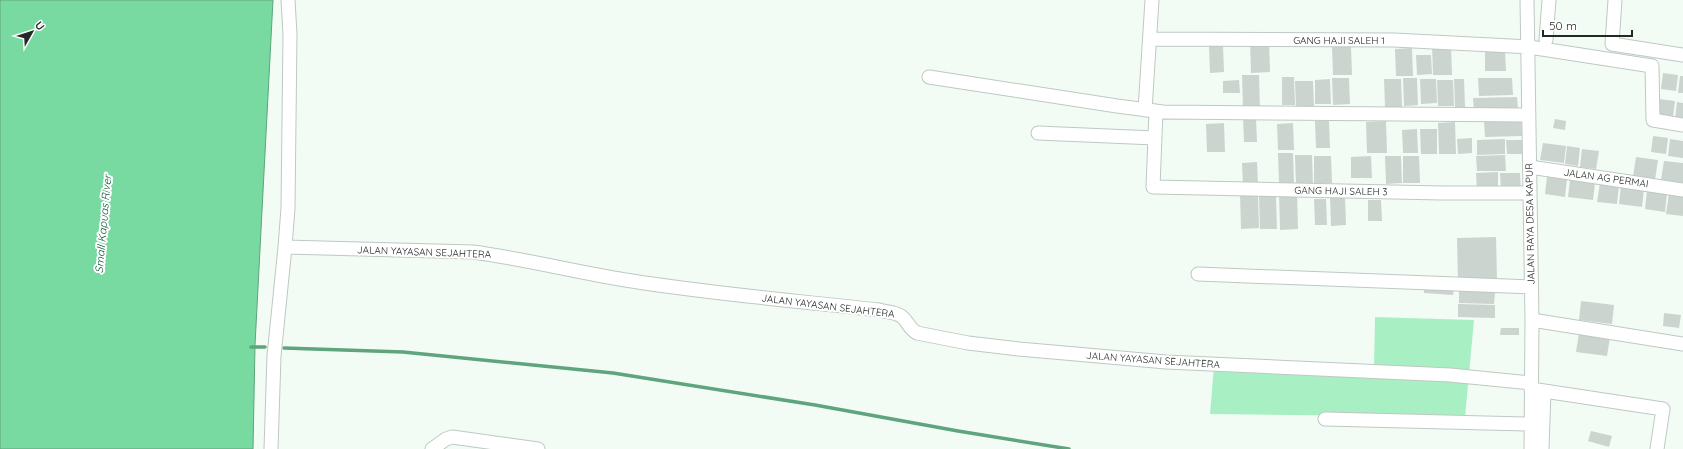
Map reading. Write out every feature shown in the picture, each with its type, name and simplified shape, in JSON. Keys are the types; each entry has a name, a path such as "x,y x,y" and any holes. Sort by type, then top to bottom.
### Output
{"street":[{"path":"271,449 274,356 285,247 290,34 288,0"},
{"path":"1038,133 1155,138 1150,111 1150,38 1152,0"},
{"name":"JALAN RAYA DESA KAPUR","path":"1528,0 1529,193 1532,320 1531,424 1536,449"},
{"path":"1546,40 1549,0"},
{"path":"1615,0 1612,44 1683,55"},
{"name":"GANG HAJI SALEH 1","path":"1150,38 1394,40 1528,46 1652,66 1653,120 1683,126"},
{"path":"929,77 1150,111 1225,113 1529,115"},
{"name":"GANG HAJI SALEH 3","path":"1155,138 1153,187 1442,193 1529,193"},
{"name":"JALAN AG PERMAI","path":"1530,167 1683,190"},
{"name":"JALAN YAYASAN SEJAHTERA","path":"285,247 473,252 667,287 887,312 902,316 910,329 917,333 968,343 1019,349 1166,362 1450,375 1531,386 1544,391 1663,409 1657,449"},
{"path":"1198,274 1531,287"},
{"path":"1532,320 1683,344"},
{"path":"1536,449 1544,391"},
{"path":"1326,419 1531,424"},
{"path":"432,449 446,439 452,437 538,449"}],"shaded area":[{"path":"1375,317 1474,320 1465,417 1210,414 1214,366 1374,367"}],"water":[{"name":"Small Kapuas River","path":"0,0 273,0 255,345 253,449 0,449"}],"building":[{"path":"1250,41 1269,41 1270,72 1251,73"},
{"path":"1432,44 1451,44 1452,75 1433,75"},
{"path":"1223,45 1224,72 1210,73 1209,46"},
{"path":"1351,46 1352,75 1333,75 1332,47"},
{"path":"1412,48 1413,76 1396,76 1395,49"},
{"path":"1485,50 1505,50 1506,71 1485,71"},
{"path":"1416,55 1431,55 1432,74 1417,75"},
{"path":"1663,73 1678,75 1676,91 1661,89"},
{"path":"1242,75 1259,75 1260,109 1243,109"},
{"path":"1680,76 1683,76 1683,93 1678,93"},
{"path":"1282,77 1294,77 1295,105 1282,105"},
{"path":"1332,78 1349,78 1350,104 1333,105"},
{"path":"1403,78 1417,78 1418,105 1404,106"},
{"path":"1478,78 1512,78 1513,95 1479,96"},
{"path":"1330,79 1331,104 1315,104 1315,80"},
{"path":"1384,79 1401,79 1402,107 1385,107"},
{"path":"1420,79 1436,79 1437,103 1421,104"},
{"path":"1454,79 1464,79 1465,107 1455,107"},
{"path":"1239,80 1240,93 1223,93 1223,81"},
{"path":"1437,80 1453,80 1454,106 1438,106"},
{"path":"1295,81 1313,81 1314,107 1296,107"},
{"path":"1517,97 1518,110 1474,111 1473,98"},
{"path":"1659,99 1675,101 1673,117 1657,115"},
{"path":"1677,102 1683,103 1683,120 1675,119"},
{"path":"1243,118 1256,118 1257,142 1244,142"},
{"path":"1555,119 1566,121 1565,130 1553,128"},
{"path":"1521,120 1522,136 1485,137 1484,121"},
{"path":"1315,121 1329,121 1330,148 1316,148"},
{"path":"1386,121 1387,153 1367,153 1366,122"},
{"path":"1455,122 1456,154 1439,154 1438,123"},
{"path":"1224,123 1225,152 1207,152 1206,124"},
{"path":"1293,123 1294,150 1278,150 1277,124"},
{"path":"1417,129 1418,153 1403,153 1402,130"},
{"path":"1420,129 1437,129 1437,154 1421,154"},
{"path":"1653,136 1668,138 1666,154 1651,152"},
{"path":"1472,138 1472,153 1458,154 1457,139"},
{"path":"1505,139 1505,154 1477,155 1477,140"},
{"path":"1670,139 1683,141 1683,158 1668,156"},
{"path":"1506,140 1523,140 1523,154 1507,154"},
{"path":"1543,143 1566,146 1564,163 1540,160"},
{"path":"1567,146 1580,148 1578,166 1565,164"},
{"path":"1582,149 1599,151 1596,169 1580,167"},
{"path":"1278,153 1293,153 1294,183 1279,183"},
{"path":"1295,155 1312,155 1313,184 1296,185"},
{"path":"1505,155 1506,171 1477,171 1476,156"},
{"path":"1314,156 1331,156 1332,183 1314,183"},
{"path":"1371,156 1372,178 1351,178 1351,157"},
{"path":"1385,156 1401,156 1402,183 1386,184"},
{"path":"1403,156 1419,156 1420,183 1403,183"},
{"path":"1636,157 1658,160 1655,180 1633,177"},
{"path":"1664,161 1683,163 1683,183 1661,180"},
{"path":"1257,162 1258,185 1243,186 1242,163"},
{"path":"1498,172 1498,190 1477,190 1476,173"},
{"path":"1500,173 1520,173 1521,190 1501,190"},
{"path":"1547,177 1567,179 1565,197 1545,194"},
{"path":"1570,180 1595,183 1593,200 1568,197"},
{"path":"1600,183 1619,186 1617,204 1597,202"},
{"path":"1621,186 1644,189 1642,207 1619,204"},
{"path":"1647,190 1667,193 1665,212 1645,209"},
{"path":"1297,192 1298,229 1280,230 1279,193"},
{"path":"1240,193 1258,193 1259,228 1241,229"},
{"path":"1669,193 1683,195 1683,216 1666,214"},
{"path":"1276,195 1277,229 1260,229 1259,196"},
{"path":"1330,196 1345,196 1346,225 1331,226"},
{"path":"1314,199 1326,199 1327,225 1315,225"},
{"path":"1368,200 1381,200 1382,221 1368,221"},
{"path":"1496,237 1497,279 1458,280 1457,238"},
{"path":"1424,284 1454,286 1453,295 1424,293"},
{"path":"1459,291 1495,292 1494,304 1459,303"},
{"path":"1581,301 1614,305 1612,324 1579,320"},
{"path":"1458,304 1495,305 1495,318 1458,317"},
{"path":"1664,313 1681,315 1679,328 1663,326"},
{"path":"1501,328 1519,328 1519,335 1500,335"},
{"path":"1579,333 1610,337 1607,356 1576,352"},
{"path":"1591,431 1612,436 1609,447 1588,441"}],"waterway":[{"path":"251,347 265,347"},
{"path":"284,348 403,352 613,373 815,405 958,431 1069,449"}]}
